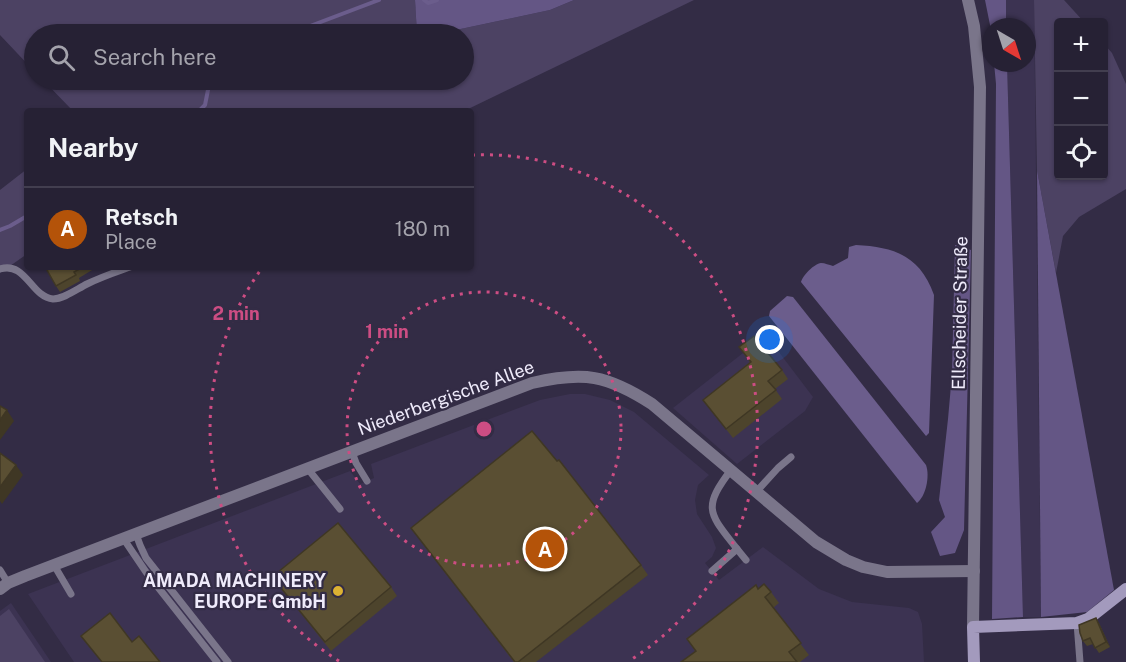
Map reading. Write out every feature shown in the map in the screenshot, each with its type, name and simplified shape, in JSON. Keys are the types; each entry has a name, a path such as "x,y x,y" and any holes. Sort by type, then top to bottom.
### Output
{"main road":[{"path":"974,662 973,627 1072,623 1088,619 1126,589"}],"street":[{"name":"Ellscheider Straße","path":"968,0 974,26 980,87 973,627"},
{"name":"Niederbergische Allee","path":"4,586 123,538 532,383 570,376 586,376 612,382 652,404 816,542 855,564 887,572 974,571"}],"lane":[{"path":"0,269 8,266 16,269 43,295 54,299 123,270"},
{"path":"352,452 367,481"},
{"path":"756,492 791,457"},
{"path":"308,469 340,509"},
{"path":"731,470 714,495 712,507 714,517 746,560"},
{"path":"136,534 146,558 228,662"},
{"path":"123,538 217,662"},
{"path":"712,571 737,549"},
{"path":"54,565 71,594"},
{"path":"0,570 4,586"},
{"path":"1072,623 1080,662"}],"shaded area":[{"path":"0,0 415,0 416,24 24,24 24,60 0,35"},
{"path":"415,0 574,0 550,10 474,26 474,24 416,24"},
{"path":"574,0 694,0 470,108 70,108 53,90 474,90 474,26 550,10"},
{"path":"985,0 1006,0 1006,18 989,18"},
{"path":"1006,0 1034,0 1034,18 1006,18"},
{"path":"1034,0 1064,0 1080,18 1054,18 1054,180 1108,180 1108,48 1126,84 1126,189 1079,217 1063,236 1056,273 1037,170"},
{"path":"995,72 1007,72 1023,617 992,619"},
{"path":"1007,72 1035,72 1041,617 1023,617"},
{"path":"1037,170 1114,590 1087,612 1041,617"},
{"path":"24,171 24,256 0,273 0,190"},
{"path":"856,245 883,248 904,256 921,271 934,295 929,433 926,436 801,282 809,270 818,264 833,266 848,258 849,247"},
{"path":"955,245 971,250 964,530 955,553 940,556 931,532 945,517 939,500 952,374"},
{"path":"787,296 793,297 926,465 928,475 926,486 923,496 917,503 769,316 770,311"},
{"path":"766,335 813,397 805,411 737,464 673,408"},
{"path":"570,394 585,394 610,400 634,412 709,475 698,485 695,500 697,514 712,537 716,548 712,557 705,563 719,580 763,547 819,589 852,602 909,608 918,612 922,624 924,662 74,662 28,594 350,471 360,484 374,478 371,464 540,400"},
{"path":"11,603 51,662 0,662 0,611"},
{"path":"9,609 45,662 0,662 0,616"}],"building":[{"path":"47,270 78,270 74,272 76,275 56,286"},
{"path":"754,336 782,370 768,381 776,390 726,429 703,400 751,362 739,347"},
{"path":"0,406 7,410 0,420"},
{"path":"532,431 557,461 559,460 641,565 518,662 515,662 411,528"},
{"path":"0,453 16,465 0,487"},
{"name":"AMADA MACHINERY EUROPE GmbH","path":"338,523 391,587 325,642 272,577"},
{"path":"764,584 771,592 765,597 801,643 789,652 797,662 681,662 696,651 687,639 756,585 758,589"},
{"path":"110,613 132,642 139,636 160,662 102,662 81,636"},
{"path":"1096,618 1106,642 1095,648 1090,638 1083,641 1079,625"}],"waterway":[{"path":"315,24 379,0"},
{"path":"424,0 428,3 437,0"},
{"path":"202,108 205,105 208,90"},
{"path":"0,230 24,218"}],"place":[{"name":"Retsch","path":"545,549"},
{"name":"AMADA MACHINERY EUROPE GmbH","path":"338,591"}]}
